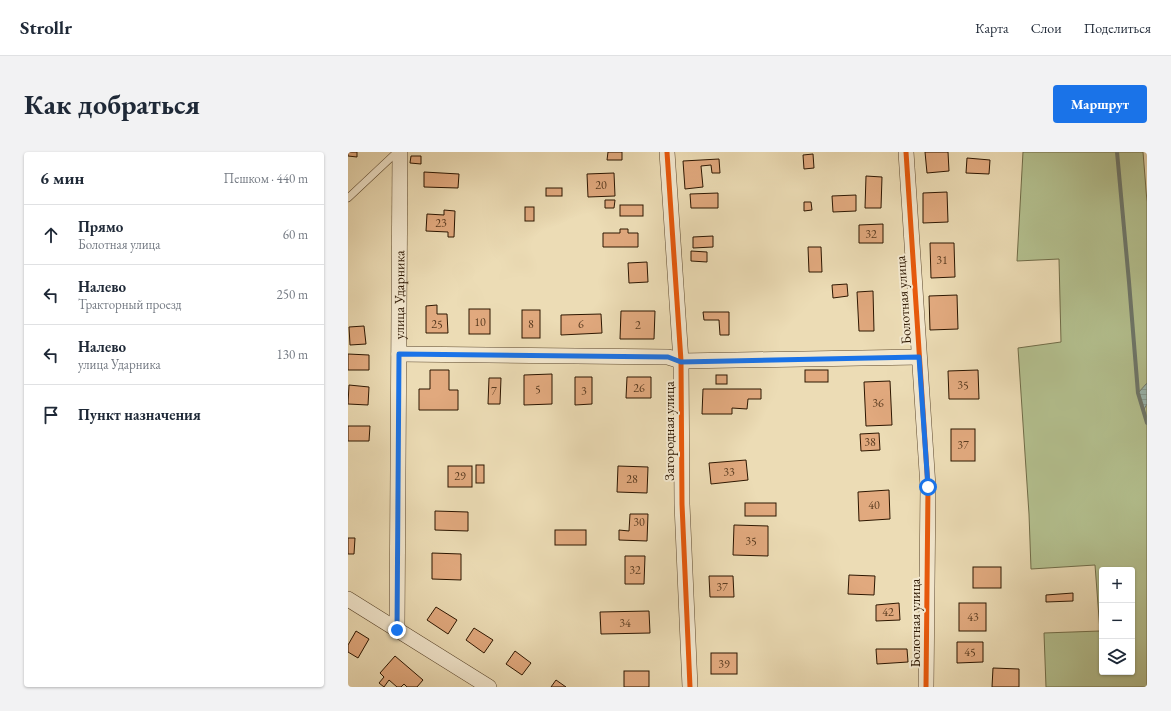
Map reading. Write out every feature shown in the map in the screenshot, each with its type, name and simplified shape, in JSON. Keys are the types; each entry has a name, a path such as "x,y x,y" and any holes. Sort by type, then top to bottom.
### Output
{"street":[{"name":"улица Ударника","path":"397,630 400,152"},
{"name":"Загородная улица","path":"667,152 681,362 682,504 690,687"},
{"name":"Болотная улица","path":"906,152 928,487 926,687"},
{"path":"399,354 668,357 681,362 919,357"},
{"path":"348,599 489,687"}],"lane":[{"path":"348,198 397,152"}],"green space":[{"path":"1023,152 1143,152 1147,202 1147,687 1046,687 1044,633 1099,631 1099,675 1135,675 1135,567 1099,567 1099,618 1095,565 1031,569 1029,514 1018,348 1061,342 1059,259 1017,261"}],"water":[{"path":"1147,383 1147,404 1143,411 1138,393"}],"building":[{"path":"348,152 357,152 357,157 348,156"},
{"path":"608,152 622,152 622,160 607,160"},
{"path":"925,152 948,152 949,171 927,173"},
{"path":"813,154 814,168 804,169 803,155"},
{"path":"411,156 421,156 421,164 410,163"},
{"path":"967,158 990,160 989,174 966,173"},
{"path":"719,159 720,173 712,173 711,165 701,166 703,187 685,189 683,161"},
{"path":"424,172 459,174 458,188 424,187"},
{"path":"614,173 615,196 588,197 587,174"},
{"path":"866,176 882,177 881,208 865,208"},
{"path":"546,188 562,188 562,196 546,196"},
{"path":"947,192 948,222 923,223 923,193"},
{"path":"718,193 718,208 691,208 690,194"},
{"path":"856,195 856,211 833,212 832,196"},
{"path":"605,200 615,200 614,208 605,208"},
{"path":"804,202 811,202 812,210 804,211"},
{"path":"620,205 643,205 643,216 620,216"},
{"path":"525,207 534,207 534,221 525,221"},
{"path":"444,210 455,211 454,237 448,237 448,232 426,231 427,214 444,215"},
{"path":"883,224 883,243 859,243 859,225"},
{"path":"620,229 628,229 628,233 638,233 638,247 603,247 603,233 620,233"},
{"path":"713,236 713,247 693,248 693,237"},
{"path":"930,243 954,243 955,277 931,278"},
{"path":"808,247 821,247 822,272 809,272"},
{"path":"691,251 707,252 707,262 691,261"},
{"path":"647,262 648,282 629,283 628,263"},
{"path":"847,284 848,296 833,298 832,285"},
{"path":"873,291 874,331 859,331 857,292"},
{"path":"957,295 958,329 930,330 929,296"},
{"path":"437,305 437,314 447,314 448,333 426,333 426,306"},
{"path":"469,309 490,309 490,334 469,334"},
{"path":"522,310 540,310 540,338 522,338"},
{"path":"621,311 655,311 654,339 620,339"},
{"path":"703,312 729,312 729,335 720,335 719,320 704,320"},
{"path":"601,314 602,333 561,335 561,315"},
{"path":"364,326 366,344 350,345 349,327"},
{"path":"348,354 369,355 369,370 348,370"},
{"path":"430,370 449,370 449,390 458,390 458,410 419,410 419,389 430,389"},
{"path":"805,370 828,370 828,382 805,382"},
{"path":"978,370 979,399 949,399 948,371"},
{"path":"552,374 552,404 524,405 524,375"},
{"path":"716,375 727,375 727,384 716,384"},
{"path":"575,377 592,377 592,404 575,405"},
{"path":"627,377 651,377 651,398 626,398"},
{"path":"489,378 501,378 500,404 488,404"},
{"path":"890,381 892,425 866,426 864,382"},
{"path":"349,385 369,387 368,405 348,404"},
{"path":"703,389 761,389 761,399 748,399 747,409 732,408 732,414 702,414"},
{"path":"348,426 370,426 369,441 348,441"},
{"path":"951,429 975,429 975,461 951,461"},
{"path":"879,433 880,450 861,451 860,434"},
{"path":"746,460 748,480 711,484 709,463"},
{"path":"476,465 484,465 484,483 476,483"},
{"path":"448,466 472,466 472,487 448,487"},
{"path":"618,466 648,467 647,493 617,492"},
{"path":"889,490 890,519 859,521 858,492"},
{"path":"745,503 776,503 776,516 745,516"},
{"path":"435,511 468,512 468,531 435,530"},
{"path":"630,514 648,514 647,541 619,540 619,530 629,531"},
{"path":"734,525 768,526 768,556 733,555"},
{"path":"555,530 586,530 586,545 555,545"},
{"path":"348,538 355,538 354,554 348,554"},
{"path":"432,553 461,554 461,580 432,579"},
{"path":"625,556 645,556 644,584 625,584"},
{"path":"973,567 1001,567 1001,588 973,588"},
{"path":"849,575 875,576 874,595 848,594"},
{"path":"709,576 733,576 734,597 710,597"},
{"path":"1073,593 1073,601 1046,602 1046,595"},
{"path":"899,603 900,620 876,621 876,605"},
{"path":"959,603 986,603 986,631 959,631"},
{"path":"436,607 457,620 448,634 427,620"},
{"path":"649,611 650,633 601,634 600,612"},
{"path":"474,628 493,640 484,653 466,640"},
{"path":"356,631 369,639 358,658 348,652 348,645"},
{"path":"957,642 983,642 983,662 957,663"},
{"path":"876,649 907,649 908,662 877,664"},
{"path":"515,651 531,663 522,675 506,664"},
{"path":"711,653 737,653 737,674 711,674"},
{"path":"395,656 423,680 417,687 407,687 404,684 401,687 397,687 389,680 384,687 379,683 384,677 380,673"},
{"path":"993,668 1019,669 1019,687 992,687"},
{"path":"624,671 649,671 649,687 624,687"},
{"path":"556,680 566,687 551,687"}],"waterway":[{"path":"1117,152 1138,393 1147,423"}],"cycle path":[{"path":"667,152 681,361 682,504 690,687"},
{"path":"906,152 928,487 926,687"}],"route":[{"path":"397,630 399,354 668,357 681,362 919,357 928,487"}]}
